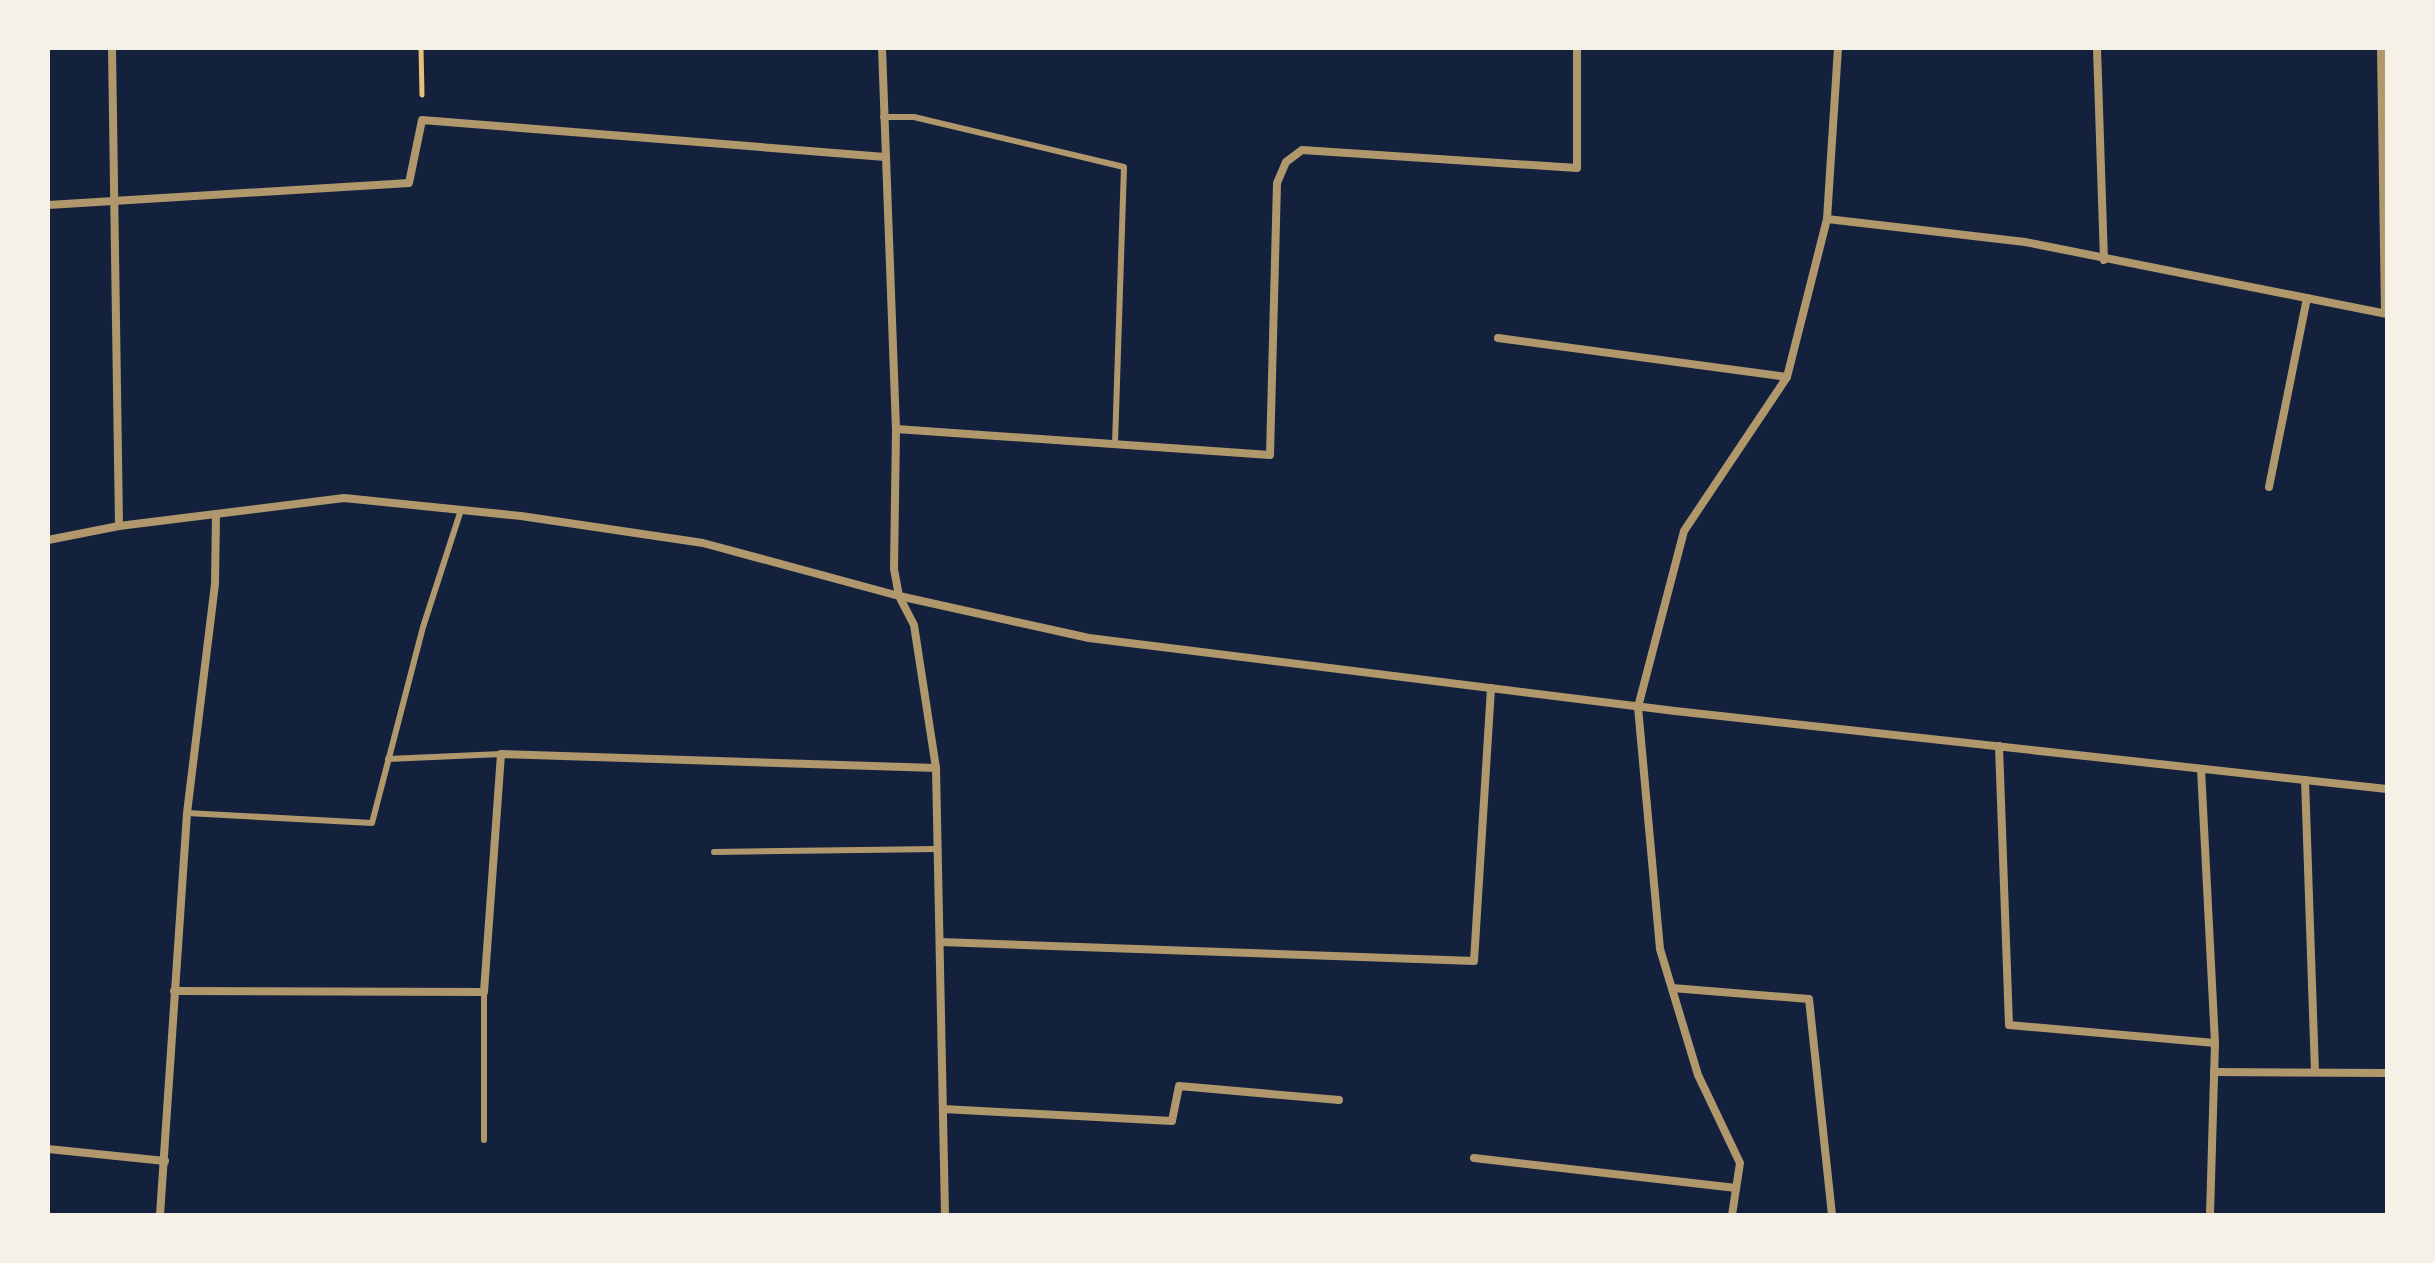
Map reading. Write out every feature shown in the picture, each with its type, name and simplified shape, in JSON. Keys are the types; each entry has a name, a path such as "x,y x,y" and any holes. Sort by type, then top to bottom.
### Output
{"street":[{"path":"112,48 119,526"},
{"path":"882,48 896,429 894,569 899,596 914,625 936,768 945,1215"},
{"path":"896,429 1270,455 1277,183 1286,162 1302,150 1577,168 1577,48"},
{"path":"1732,1215 1740,1163 1698,1075 1660,949 1638,707 1684,531 1787,377 1827,219 1838,48"},
{"path":"2097,48 2104,260"},
{"path":"1827,219 2025,242 2104,260 2386,313 2381,48"},
{"path":"48,205 115,198 409,183 422,120 885,157"},
{"path":"2269,487 2307,298"},
{"path":"1498,338 1787,377"},
{"path":"48,540 119,526 344,498 461,510 703,543 899,596 1089,638 1638,707 2387,789"},
{"path":"160,1215 187,813 215,584 216,514"},
{"path":"940,942 1474,961 1491,688"},
{"path":"1999,746 2009,1025 2215,1043"},
{"path":"174,991 484,992 501,754 936,768"},
{"path":"2201,769 2215,1043 2210,1215"},
{"path":"2305,780 2315,1072"},
{"path":"1672,988 1809,999 1832,1215"},
{"path":"2214,1072 2387,1073"},
{"path":"943,1109 1172,1121 1179,1086 1339,1100"},
{"path":"48,1149 165,1161"},
{"path":"1474,1158 1736,1188"}],"lane":[{"path":"883,117 914,117 1124,167 1115,444"},
{"path":"187,813 372,823 423,627 461,510"},
{"path":"388,759 501,754"},
{"path":"714,852 937,849"},
{"path":"484,992 484,1140"}],"path":[{"path":"421,48 422,120"}]}
